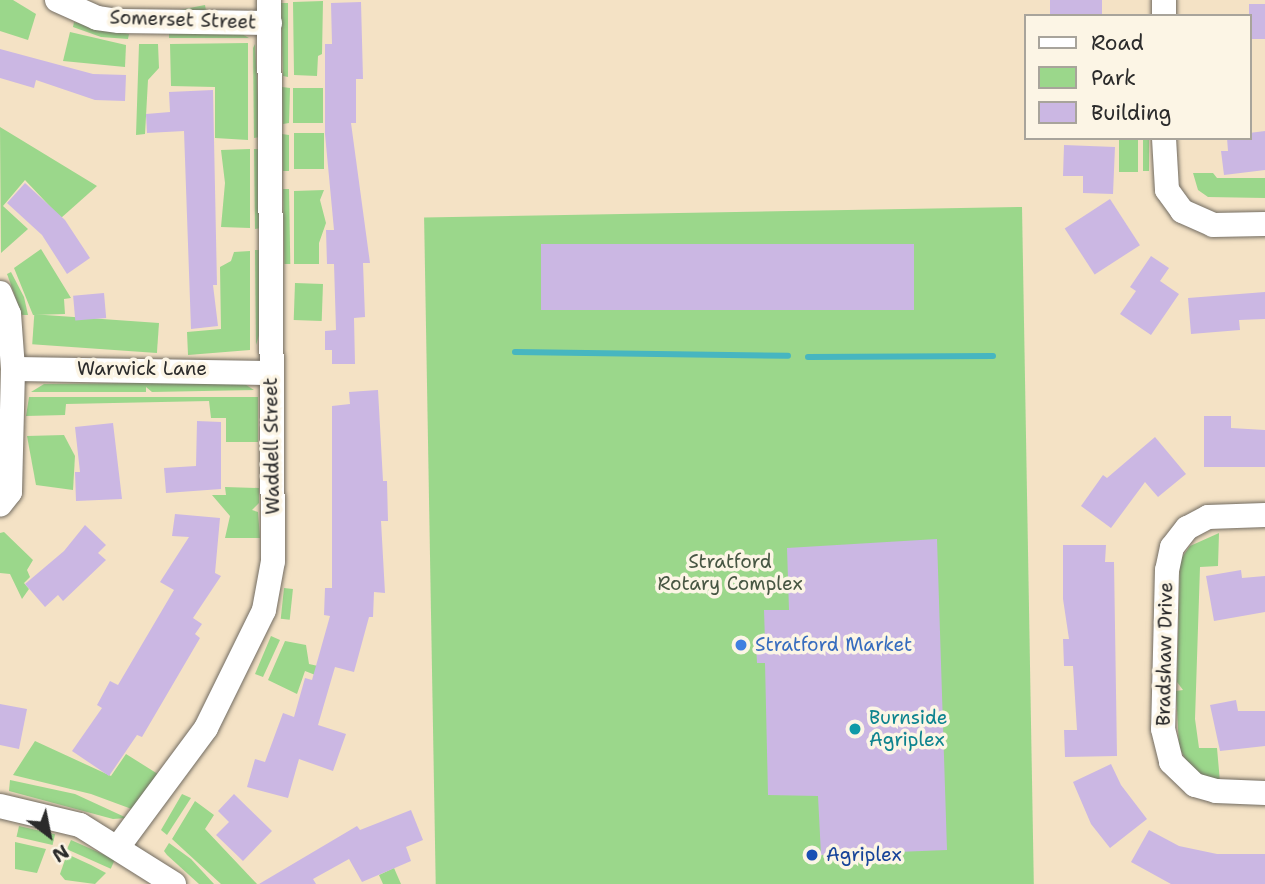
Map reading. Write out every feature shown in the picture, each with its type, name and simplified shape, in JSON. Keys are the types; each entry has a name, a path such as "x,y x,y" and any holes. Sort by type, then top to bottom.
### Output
{"street":[{"name":"Somerset Street","path":"57,0 97,18 119,21 270,11"},
{"name":"Waddell Street","path":"117,847 206,728 264,610 273,561 270,11"},
{"path":"1164,140 1167,190 1182,211 1213,225 1265,224"},
{"path":"0,293 9,314 13,369 10,492 0,505"},
{"name":"Warwick Lane","path":"13,369 271,373"},
{"name":"Bradshaw Drive","path":"1265,515 1208,516 1186,528 1172,547 1167,570 1163,729 1171,762 1195,785 1216,791 1265,793"},
{"path":"0,806 80,825 174,884"}],"green space":[{"path":"0,0 13,0 36,14 28,40 0,31"},
{"path":"323,1 322,54 318,56 317,76 294,75 293,2"},
{"path":"281,3 288,3 288,77 283,76"},
{"path":"205,5 206,10 134,24 133,19"},
{"path":"74,22 129,34 128,39 101,37 73,27"},
{"path":"70,32 126,45 125,67 63,61"},
{"path":"169,33 242,34 249,38 169,38"},
{"path":"248,43 248,140 215,138 215,87 171,86 170,44"},
{"path":"139,44 158,44 159,68 148,80 145,134 136,135"},
{"path":"255,44 260,137 254,138 253,48"},
{"path":"282,87 290,88 289,123 283,124"},
{"path":"293,88 323,88 323,123 293,123"},
{"path":"0,127 97,186 61,218 25,180 3,206 28,229 1,253"},
{"path":"294,133 324,133 324,169 294,169"},
{"path":"282,134 289,135 289,171 283,171"},
{"path":"1119,140 1138,140 1138,172 1119,172"},
{"path":"1143,140 1149,140 1149,171 1143,171"},
{"path":"250,149 250,228 221,227 225,183 221,150"},
{"path":"254,149 259,149 261,228 255,229"},
{"path":"1193,173 1213,173 1217,178 1265,178 1265,198 1208,197 1198,190"},
{"path":"283,189 289,189 290,264 284,264"},
{"path":"324,190 320,200 326,223 319,243 319,264 294,264 294,191"},
{"name":"Stratford Rotary Complex","path":"1022,207 1034,884 436,884 424,217"},
{"path":"41,249 71,298 64,299 65,314 33,315 14,268"},
{"path":"255,250 260,250 261,329 256,345"},
{"path":"250,251 250,350 188,355 187,332 221,329 220,267 231,261 234,252"},
{"path":"11,272 24,297 28,315 22,315 7,274"},
{"path":"295,283 323,284 322,321 294,320"},
{"path":"34,314 159,323 157,353 32,344"},
{"path":"243,383 254,390 152,392 146,387 146,392 31,392 44,384"},
{"path":"29,397 258,397 258,442 226,442 226,418 211,418 209,401 66,404 65,415 26,416"},
{"path":"64,435 75,456 73,490 36,485 27,436"},
{"path":"225,487 259,488 259,503 252,510 258,512 260,538 225,538 230,516 212,495 226,495"},
{"path":"4,532 33,560 27,570 30,577 24,583 29,589 22,599 10,574 0,573 0,533"},
{"path":"1219,533 1218,566 1200,567 1195,719 1199,748 1217,748 1220,782 1203,777 1188,764 1179,747 1176,691 1183,690 1177,682 1180,560 1190,546"},
{"path":"284,588 293,589 290,620 281,619"},
{"path":"271,636 280,640 263,677 255,674"},
{"path":"285,641 306,645 309,664 327,668 323,678 305,671 297,694 268,680"},
{"path":"35,741 111,776 126,754 161,776 137,811 91,794 13,775"},
{"path":"10,780 75,794 127,818 113,819 9,791"},
{"path":"182,794 191,798 167,835 161,830"},
{"path":"195,801 214,815 205,829 257,884 221,884 172,839"},
{"path":"19,826 55,834 53,845 17,837"},
{"path":"71,840 115,860 111,869 67,849"},
{"path":"15,842 46,849 37,873 15,869"},
{"path":"169,843 191,859 214,884 199,884 167,855 164,851"},
{"path":"67,854 106,873 95,884 65,880 60,874"},
{"path":"394,868 401,884 383,884 379,875"}],"building":[{"path":"1050,0 1102,0 1102,14 1050,14"},
{"path":"361,2 363,79 356,79 356,123 351,123 370,263 363,263 365,317 354,318 355,364 332,364 332,350 325,350 325,331 336,330 334,264 327,264 326,230 334,230 325,134 325,44 332,44 331,3"},
{"path":"1249,4 1265,4 1265,39 1251,39"},
{"path":"0,49 93,74 126,75 125,101 95,100 36,80 34,88 0,78"},
{"path":"213,90 217,285 213,285 218,326 191,329 184,131 147,133 146,114 170,112 169,92"},
{"path":"1265,131 1265,170 1224,175 1221,151 1228,151 1227,140 1251,140 1251,133"},
{"path":"1064,145 1115,147 1113,194 1083,193 1083,176 1063,176"},
{"path":"25,183 65,220 90,258 67,274 42,235 7,203"},
{"path":"1110,199 1140,245 1095,275 1065,228"},
{"path":"541,244 914,244 914,310 541,310"},
{"path":"1151,256 1169,268 1160,281 1179,294 1151,335 1120,314 1136,291 1130,287"},
{"path":"1265,292 1265,319 1239,320 1240,330 1191,334 1188,298"},
{"path":"104,293 106,318 75,321 73,296"},
{"path":"378,390 383,481 387,481 388,521 381,521 385,593 374,592 373,617 369,617 354,672 335,667 318,725 346,734 333,771 299,759 288,798 247,787 255,759 265,762 283,713 294,717 305,678 312,680 330,616 324,615 325,588 332,588 332,406 350,404 349,392"},
{"path":"1204,416 1231,416 1231,428 1265,430 1265,467 1204,467"},
{"path":"197,421 221,422 221,489 166,493 164,468 196,466"},
{"path":"113,423 122,499 76,501 75,472 80,472 75,427"},
{"path":"1155,437 1186,474 1158,497 1145,482 1111,528 1081,506 1103,475 1107,478"},
{"path":"175,514 220,518 215,573 221,576 193,618 202,624 195,634 200,638 142,737 137,735 109,776 72,751 102,708 97,705 110,681 118,685 174,590 160,582 189,537 172,536"},
{"path":"85,525 106,545 98,553 106,560 63,601 58,595 45,607 25,584 64,551"},
{"name":"Burnside Agriplex","path":"937,539 947,850 821,855 818,796 768,795 765,663 757,663 756,643 765,642 764,610 789,610 787,548"},
{"path":"1063,545 1106,545 1105,562 1114,562 1117,756 1065,757 1064,730 1077,730 1073,666 1064,666 1063,639 1069,639 1063,599"},
{"path":"1241,570 1242,578 1265,576 1265,612 1214,621 1206,576"},
{"path":"1236,700 1238,711 1265,711 1265,746 1220,751 1210,705"},
{"path":"0,704 27,709 19,749 0,745"},
{"path":"1111,764 1121,785 1147,819 1110,848 1091,824 1073,782"},
{"path":"234,794 272,831 243,861 216,835 229,822 218,811"},
{"path":"411,810 423,840 406,847 411,861 362,882 349,859 313,879 316,884 259,884 357,826 360,830"},
{"path":"1149,830 1179,846 1217,854 1265,854 1265,884 1171,884 1131,862"}],"waterway":[{"path":"515,352 788,356"},
{"path":"808,357 993,356"}],"place":[{"name":"Stratford Market","path":"741,645"},
{"name":"Burnside Agriplex","path":"855,729"},
{"name":"Agriplex","path":"812,855"}]}
